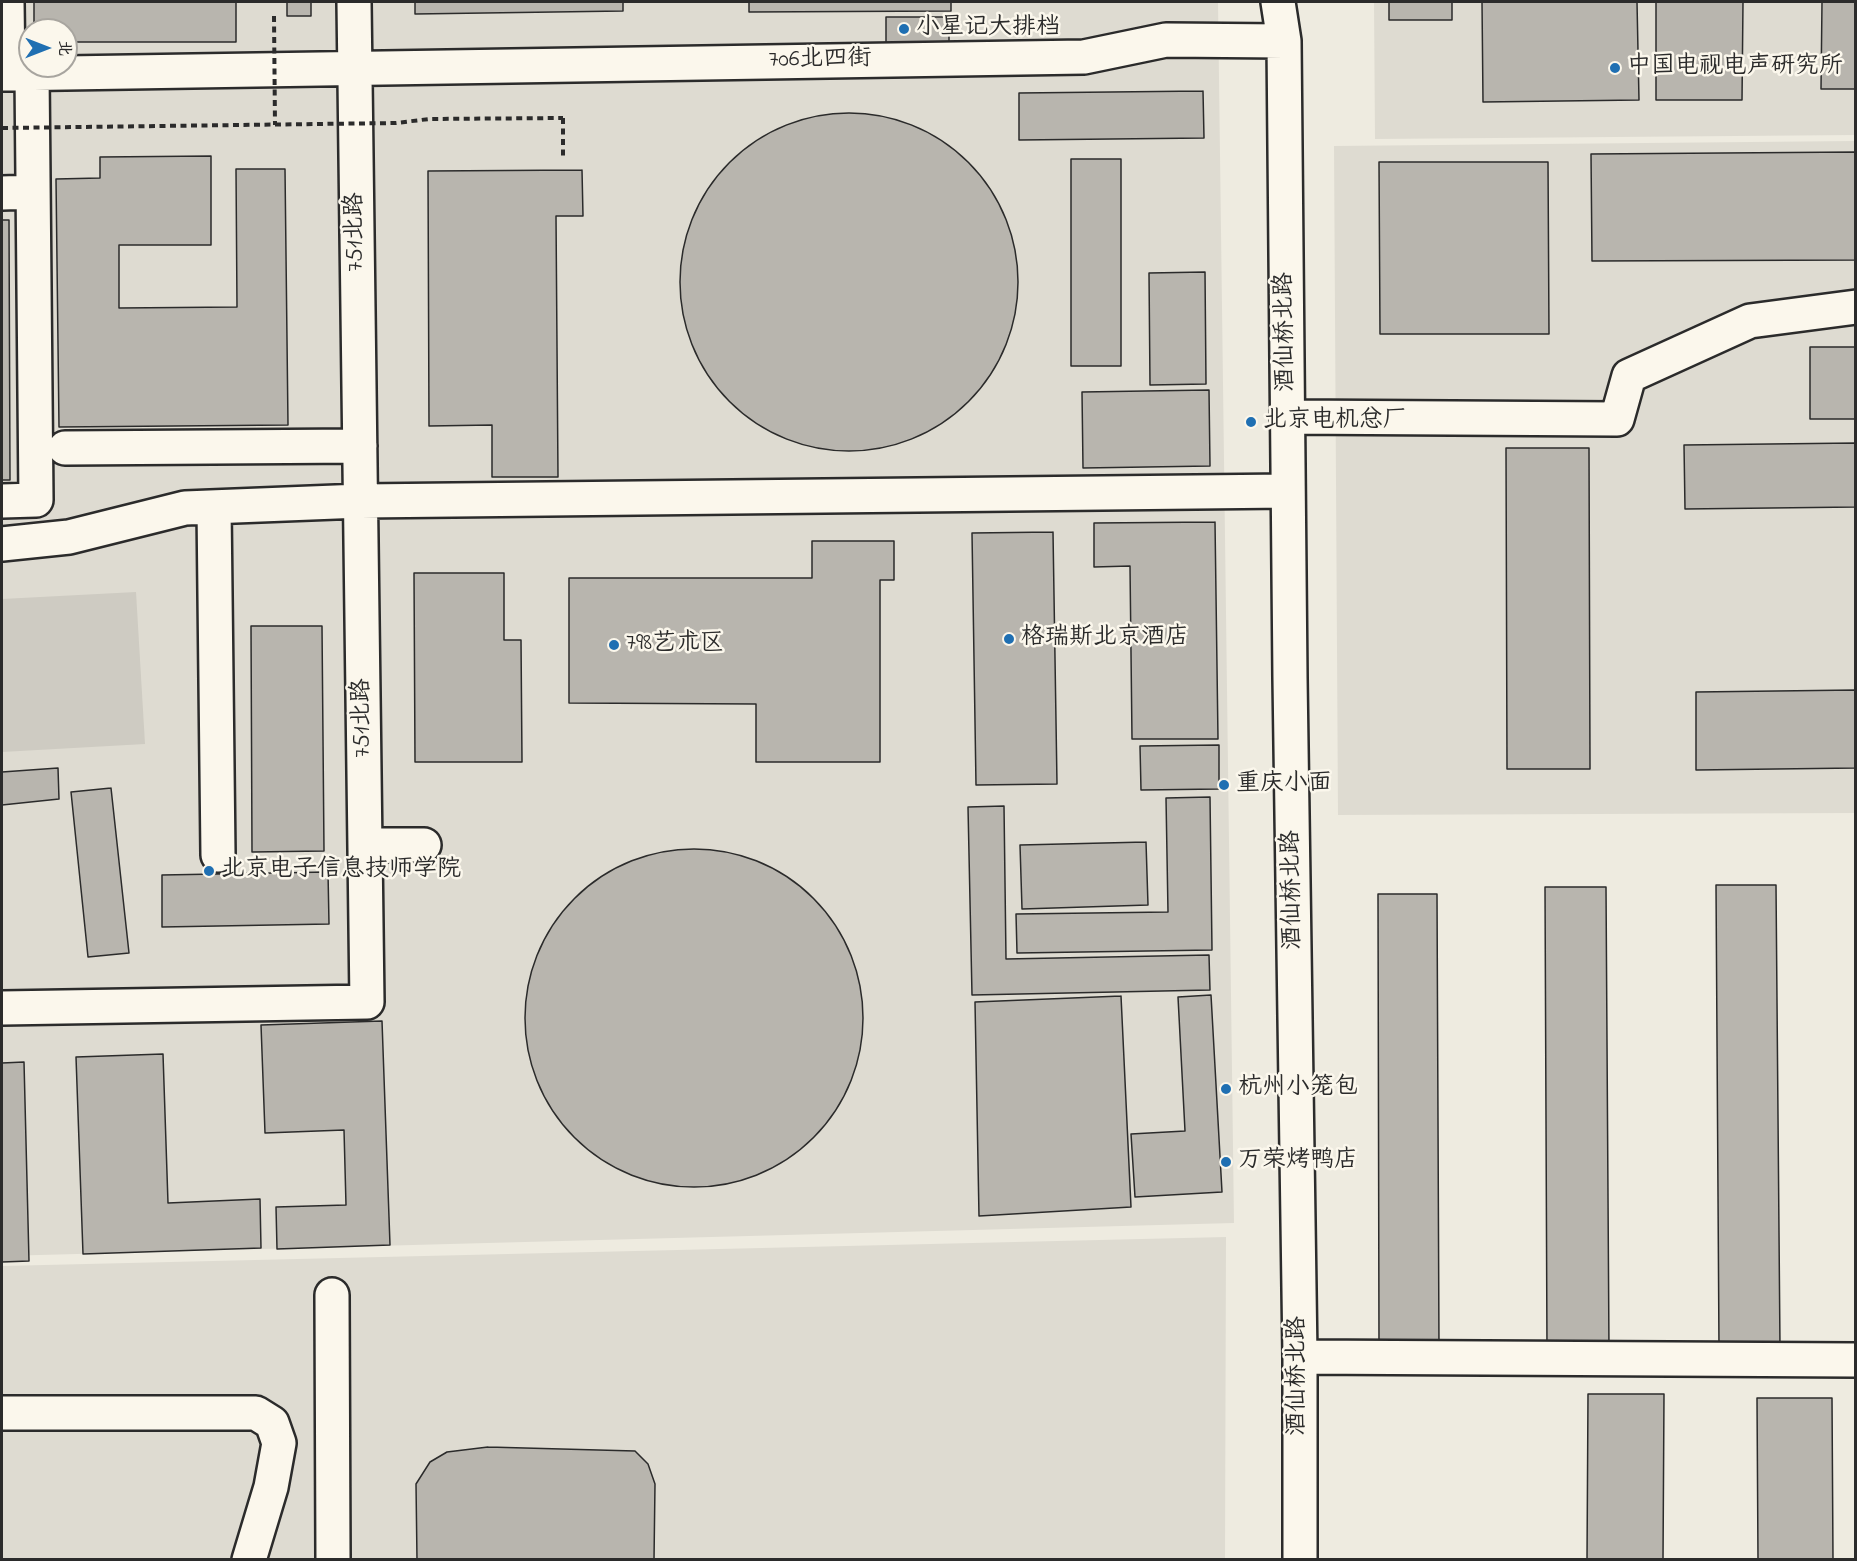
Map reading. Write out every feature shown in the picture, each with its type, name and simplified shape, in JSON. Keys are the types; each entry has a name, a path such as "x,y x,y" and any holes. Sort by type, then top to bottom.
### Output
{"street":[{"path":"2,501 36,500 17,192 14,74 7,2"},
{"name":"751北路","path":"2,1008 368,1002 354,2"},
{"name":"酒仙桥北路","path":"1278,2 1284,41 1300,1357 1300,1560"},
{"name":"酒仙桥北路","path":"1284,41 1291,2"},
{"name":"706北四街","path":"14,74 1084,57 1166,40 1284,41"},
{"path":"1287,417 1617,418 1629,376 1750,321 1856,307"},
{"path":"65,448 360,446"},
{"path":"2,544 69,537 185,508 361,501 1288,491"},
{"path":"214,507 218,855"},
{"path":"366,845 424,845"},
{"path":"333,1295 333,1560"},
{"path":"1300,1357 1856,1360"},
{"path":"2,1413 256,1413 272,1423 279,1443 271,1487 249,1560"}],"path":[{"path":"274,16 275,124"},
{"path":"2,128 396,123 429,119 563,118 563,157"}],"shaded area":[{"name":"798艺术区","path":"2,2 1218,2 1234,1223 2,1256"},
{"name":"中国电视电声研究所","path":"1374,2 1855,2 1855,135 1375,139"},
{"path":"1855,141 1855,813 1338,815 1334,146"},
{"path":"136,592 145,744 2,752 2,599"},
{"path":"1226,1237 1225,1559 2,1559 2,1266"}],"building":[{"path":"34,2 236,2 236,42 78,42 78,18 34,18"},
{"path":"287,2 311,2 311,16 287,16"},
{"path":"415,2 623,2 623,11 415,14"},
{"path":"749,2 951,2 951,11 749,12"},
{"path":"1389,2 1452,2 1452,20 1389,20"},
{"path":"1482,2 1637,2 1639,100 1483,102"},
{"path":"1656,2 1743,2 1742,100 1656,100"},
{"path":"1822,2 1856,2 1856,89 1821,89"},
{"path":"886,17 949,17 949,47 886,47"},
{"path":"1203,91 1204,138 1019,140 1019,93"},
{"path":"849,113 882,116 914,126 943,141 969,162 990,188 1005,217 1015,249 1018,282 1015,315 1005,347 990,376 969,402 943,423 914,438 882,448 849,451 816,448 784,438 755,423 729,402 708,376 693,347 683,315 680,282 683,249 693,217 708,188 729,162 755,141 784,126 816,116"},
{"path":"1856,152 1856,260 1592,261 1591,154"},
{"path":"211,156 211,245 119,245 119,308 237,307 236,169 285,169 288,425 59,427 56,179 100,178 100,157"},
{"path":"1071,159 1121,159 1121,366 1071,366"},
{"path":"1379,162 1548,162 1549,334 1380,334"},
{"path":"582,170 583,216 556,216 558,477 492,477 492,425 429,426 428,171"},
{"path":"2,220 9,220 10,480 2,480"},
{"path":"1205,272 1206,384 1150,385 1149,273"},
{"path":"1810,347 1856,347 1856,419 1810,419"},
{"path":"1209,390 1210,466 1083,468 1082,392"},
{"path":"1856,443 1856,507 1685,509 1684,445"},
{"path":"1506,448 1589,448 1590,769 1507,769"},
{"path":"1215,522 1218,739 1132,739 1130,566 1094,567 1094,523"},
{"path":"1053,532 1057,784 976,785 972,533"},
{"path":"812,541 894,541 894,580 880,580 880,762 756,762 756,704 569,703 569,578 812,578"},
{"path":"414,573 504,573 504,640 521,640 522,762 415,762"},
{"path":"251,626 322,626 324,851 252,852"},
{"path":"1856,690 1856,768 1696,770 1696,692"},
{"path":"1219,745 1219,789 1141,790 1140,746"},
{"path":"58,768 59,799 2,805 2,772"},
{"path":"111,788 129,953 88,957 71,792"},
{"path":"1210,797 1212,950 1017,953 1016,914 1168,912 1166,798"},
{"path":"1004,806 1006,959 1209,955 1210,990 972,995 968,807"},
{"path":"1146,842 1148,905 1022,909 1020,845"},
{"path":"694,849 727,852 759,862 788,877 814,898 835,924 850,953 860,985 863,1018 860,1051 850,1083 835,1112 814,1138 788,1159 759,1174 727,1184 694,1187 661,1184 629,1174 600,1159 574,1138 553,1112 538,1083 528,1051 525,1018 528,985 538,953 553,924 574,898 600,877 629,862 661,852"},
{"path":"328,872 329,924 162,927 162,875"},
{"path":"1716,885 1776,885 1780,1348 1719,1348"},
{"path":"1545,887 1606,887 1609,1350 1547,1351"},
{"path":"1378,894 1437,894 1439,1349 1379,1349"},
{"path":"1211,995 1222,1192 1135,1197 1131,1134 1185,1131 1178,997"},
{"path":"1121,996 1131,1207 979,1216 975,1002"},
{"path":"382,1021 390,1245 277,1249 276,1207 346,1205 344,1130 265,1133 261,1025"},
{"path":"163,1054 168,1203 260,1199 261,1248 83,1254 76,1057"},
{"path":"24,1062 29,1261 2,1262 2,1063"},
{"path":"1588,1394 1664,1394 1663,1560 1587,1560"},
{"path":"1757,1398 1832,1398 1833,1560 1758,1560"},
{"path":"488,1447 635,1451 648,1464 655,1484 654,1560 417,1560 416,1484 430,1462 447,1452"}],"place":[{"name":"小星记大排档","path":"904,29"},
{"name":"中国电视电声研究所","path":"1615,68"},
{"name":"北京电机总厂","path":"1251,422"},
{"name":"格瑞斯北京酒店","path":"1009,639"},
{"name":"798艺术区","path":"614,645"},
{"name":"重庆小面","path":"1224,785"},
{"name":"北京电子信息技师学院","path":"209,871"},
{"name":"杭州小笼包","path":"1226,1089"},
{"name":"万荣烤鸭店","path":"1226,1162"}]}
